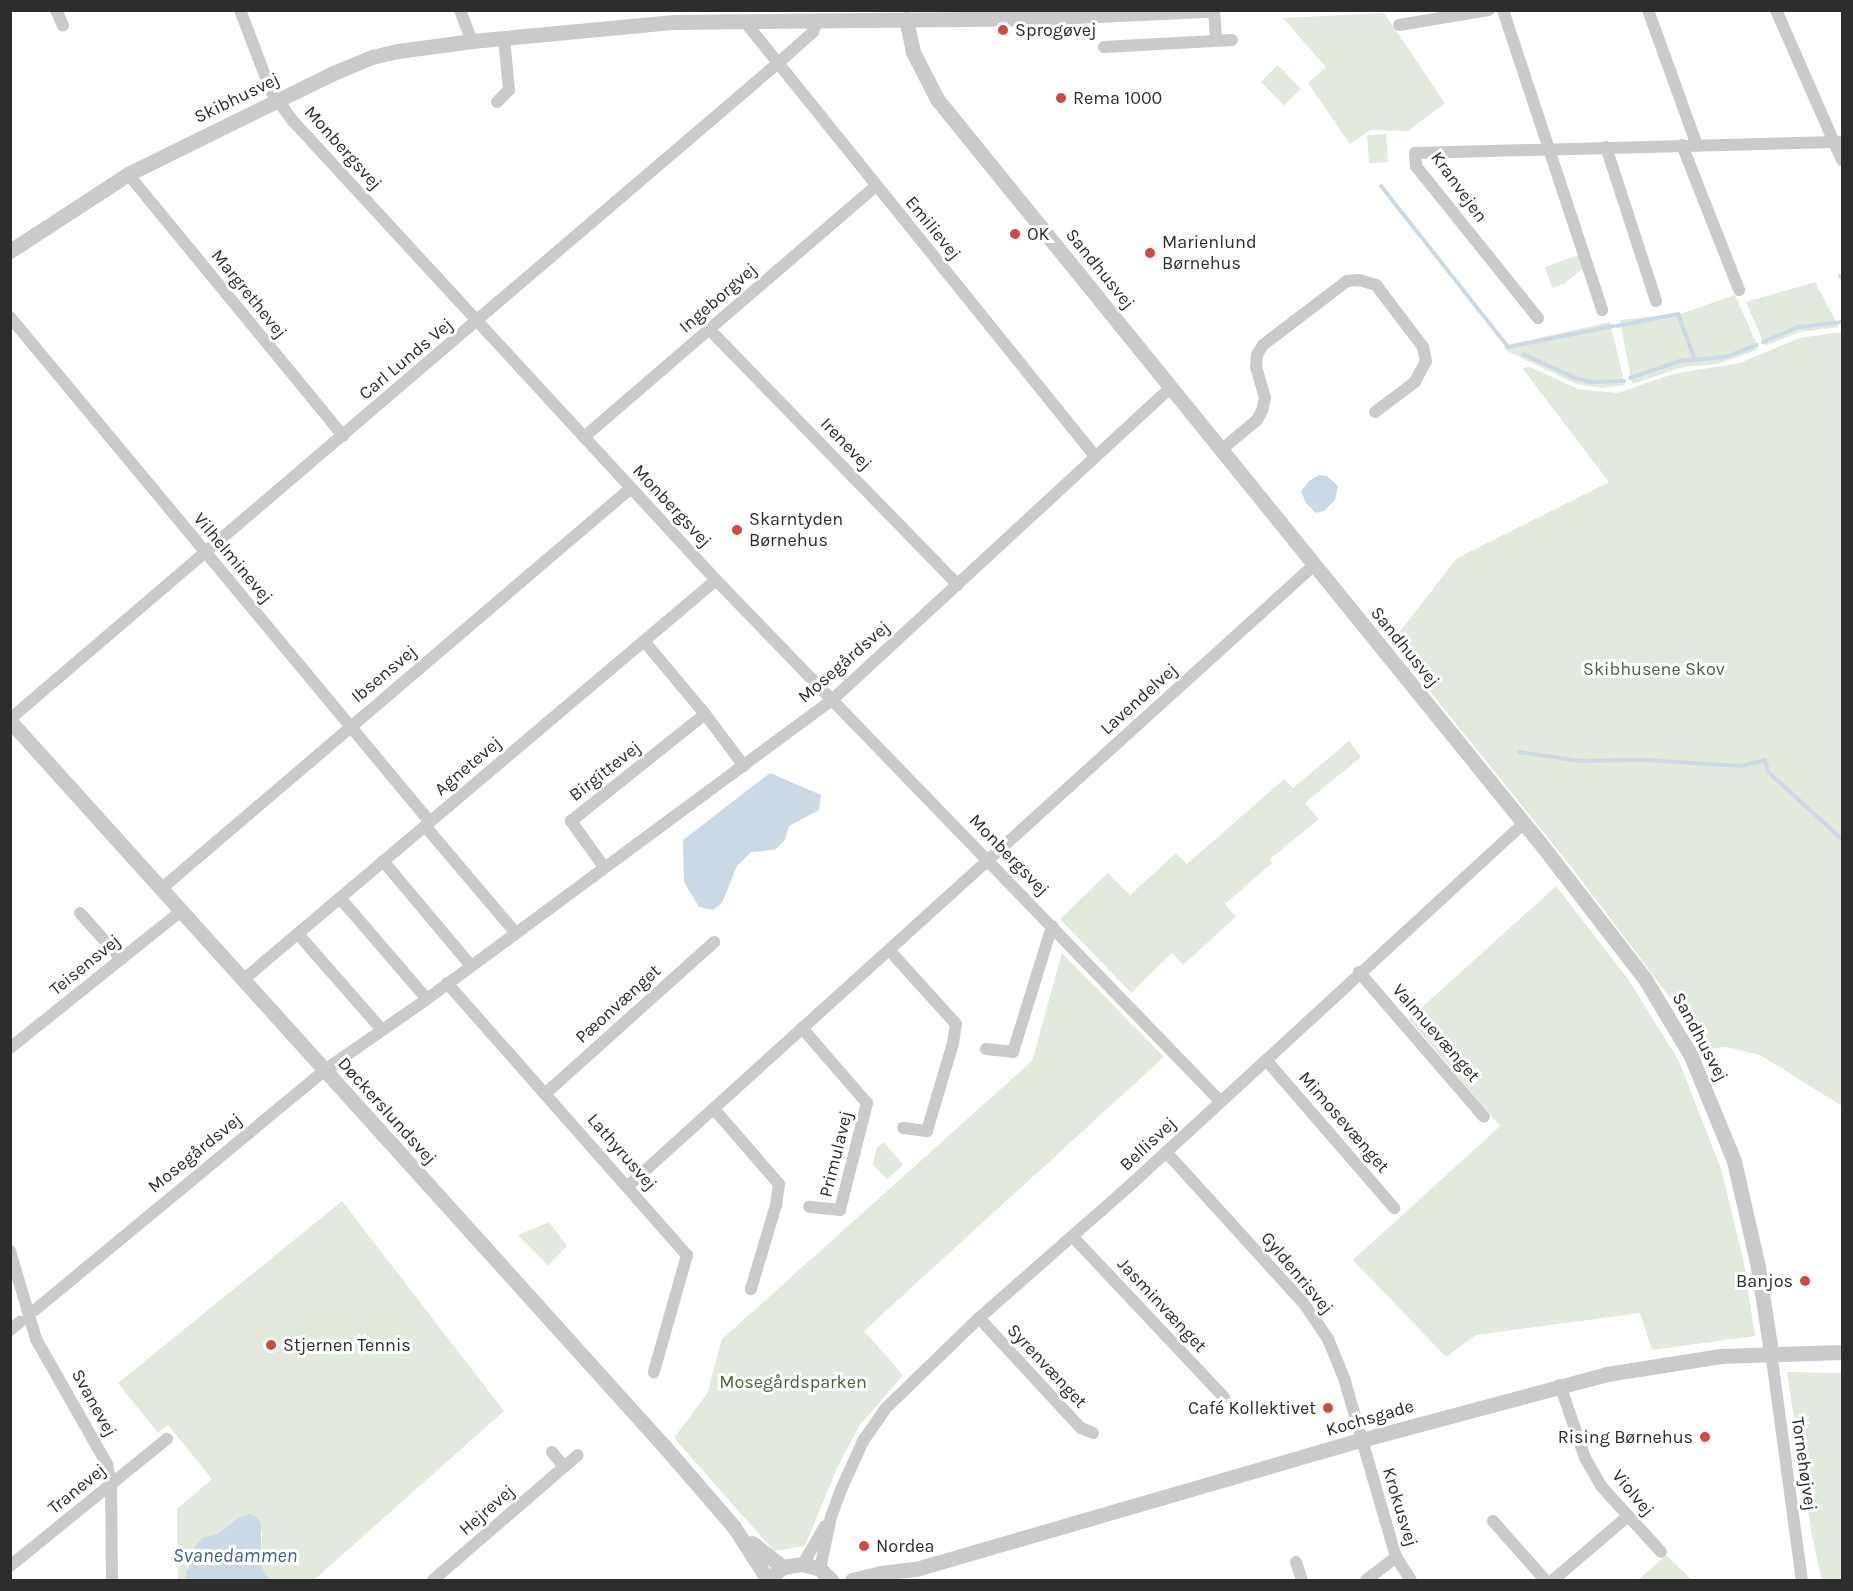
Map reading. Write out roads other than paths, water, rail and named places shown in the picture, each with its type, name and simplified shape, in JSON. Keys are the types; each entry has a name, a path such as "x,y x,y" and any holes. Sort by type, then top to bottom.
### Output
{"street":[{"path":"57,10 63,26"},
{"name":"Monbergsvej","path":"240,10 271,91 277,100 477,322 716,580 1220,1101"},
{"path":"460,10 472,41"},
{"name":"Skibhusvej","path":"10,251 128,174 277,100 372,57 472,41 673,16 745,22 1212,10 1215,41"},
{"path":"1399,25 1490,10"},
{"path":"1503,10 1602,310"},
{"path":"1648,10 1698,145"},
{"path":"1776,10 1838,142 1842,159"},
{"name":"Sandhusvej","path":"906,19 913,52 937,99 1524,823 1645,979 1691,1056 1734,1161 1758,1267 1770,1352"},
{"name":"Carl Lunds Vej","path":"10,720 813,33 817,21"},
{"name":"Emilievej","path":"745,22 1095,456"},
{"path":"497,102 509,90 504,38"},
{"path":"1104,47 1232,40"},
{"name":"Kranvejen","path":"1538,318 1416,166 1415,153 1838,142"},
{"path":"1682,145 1739,290"},
{"path":"1606,147 1656,301"},
{"name":"Margrethevej","path":"128,174 343,436"},
{"name":"Ingeborgvej","path":"584,437 876,186"},
{"path":"1221,450 1257,420 1262,411 1265,398 1256,367 1257,355 1263,345 1347,281 1359,280 1376,285 1423,347 1425,361 1415,382 1375,412"},
{"name":"Vilhelminevej","path":"10,317 204,553 351,726 427,824"},
{"name":"Irenevej","path":"709,329 958,585"},
{"name":"Mosegårdsvej","path":"35,1310 325,1070 427,999 832,700 1171,387"},
{"name":"Ibsensvej","path":"161,889 631,488"},
{"name":"Lavendelvej","path":"987,859 1314,565"},
{"name":"Agnetevej","path":"243,980 716,580"},
{"path":"644,641 705,714 744,766"},
{"name":"Birgittevej","path":"604,867 571,821 705,714"},
{"name":"Døckerslundsvej","path":"10,720 637,1415 734,1527 768,1581"},
{"name":"Bellisvej","path":"803,1564 831,1517 863,1441 885,1409 979,1318 1073,1237 1359,972 1524,823"},
{"path":"427,824 516,932"},
{"path":"628,1186 890,951 987,859"},
{"path":"383,861 471,966"},
{"path":"340,898 427,999"},
{"name":"Teisensvej","path":"10,1048 181,911"},
{"path":"80,913 121,959"},
{"path":"986,1048 1013,1052 1052,926"},
{"path":"298,933 382,1030"},
{"name":"Pæonvænget","path":"546,1093 714,942"},
{"path":"890,951 956,1024 953,1043 927,1131 903,1128"},
{"name":"Valmuevænget","path":"1359,972 1484,1117"},
{"name":"Lathyrusvej","path":"447,983 687,1255 654,1372"},
{"name":"Primulavej","path":"802,1028 867,1103 840,1210 809,1207"},
{"name":"Mimosevænget","path":"1266,1060 1394,1208"},
{"path":"714,1109 779,1184 776,1205 751,1289"},
{"name":"Gyldenrisvej","path":"1166,1152 1305,1305 1328,1339 1344,1378 1361,1440"},
{"name":"Jasminvænget","path":"1073,1237 1224,1397"},
{"name":"Svanevej","path":"10,1251 36,1338 107,1464 111,1484 112,1581"},
{"name":"Syrenvænget","path":"979,1318 1081,1428 1093,1433"},
{"name":"Kochsgade","path":"852,1581 881,1573 916,1569 1560,1385 1684,1360 1770,1352 1842,1352"},
{"name":"Tornehøjvej","path":"1770,1352 1802,1581"},
{"name":"Violvej","path":"1560,1385 1584,1458 1600,1486 1661,1552"},
{"name":"Tranevej","path":"10,1566 167,1439"},
{"name":"Krokusvej","path":"1361,1440 1396,1557 1411,1581"},
{"path":"552,1452 564,1467"},
{"name":"Hejrevej","path":"433,1581 578,1455"},
{"name":"Bellisvej","path":"820,1569 831,1517"},
{"path":"1553,1581 1627,1517"},
{"path":"1493,1521 1545,1581"},
{"name":"Døckerslundsvej","path":"734,1527 783,1567"},
{"path":"1366,1581 1396,1557"},
{"path":"1296,1562 1302,1581"},
{"path":"768,1581 783,1567 803,1564 820,1569 831,1581"},
{"name":"Kochsgade","path":"894,1581 916,1569"}],"water":[{"path":"1319,475 1327,476 1338,486 1335,500 1324,511 1316,513 1306,503 1301,491 1309,481"},
{"path":"770,773 821,795 819,810 789,826 785,840 775,850 751,852 737,866 722,903 713,910 699,907 684,882 683,840"},
{"name":"Svanedammen","path":"248,1514 256,1516 261,1523 261,1565 269,1580 186,1580 186,1563 203,1537 217,1534 238,1518"}],"waterway":[{"path":"1381,186 1508,347 1614,326"},
{"path":"1617,326 1678,314 1695,360"},
{"path":"1763,342 1799,327 1842,322"},
{"path":"1630,378 1680,361 1725,357 1757,345"},
{"path":"1523,354 1575,378 1592,382 1624,381"},
{"path":"1519,752 1580,761 1645,760 1741,766 1765,760 1768,772 1842,839"}],"place":[{"name":"Sprogøvej","path":"1003,30"},
{"name":"Rema 1000","path":"1061,98"},
{"name":"OK","path":"1015,234"},
{"name":"Marienlund Børnehus","path":"1150,253"},
{"name":"Skarntyden Børnehus","path":"737,530"},
{"name":"Banjos","path":"1805,1281"},
{"name":"Stjernen Tennis","path":"271,1345"},
{"name":"Café Kollektivet","path":"1328,1408"},
{"name":"Rising Børnehus","path":"1705,1437"},
{"name":"Nordea","path":"864,1546"}],"park label":[{"name":"Skibhusene Skov","path":"1654,669"},
{"name":"Mosegårdsparken","path":"793,1382"}]}
